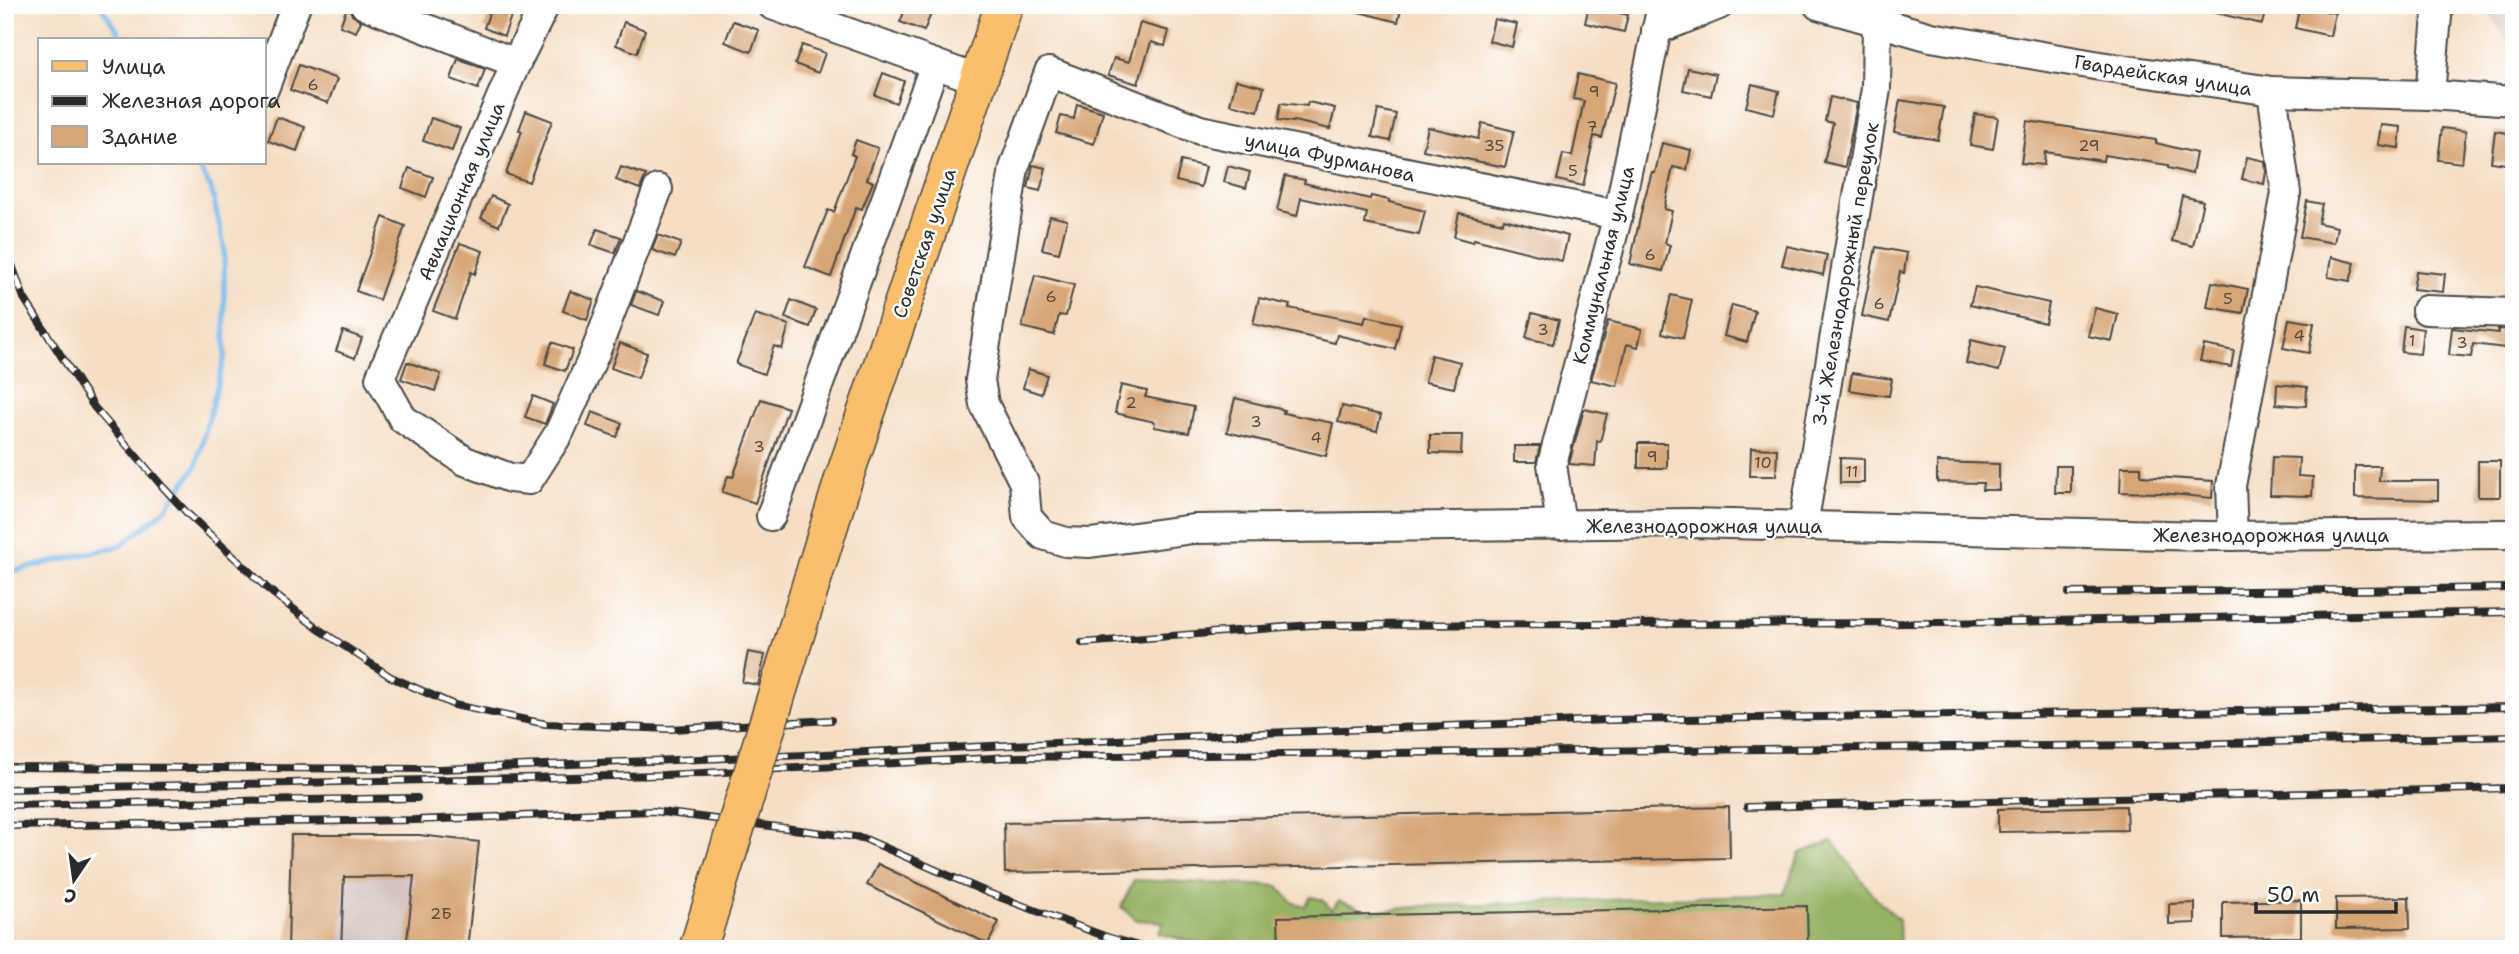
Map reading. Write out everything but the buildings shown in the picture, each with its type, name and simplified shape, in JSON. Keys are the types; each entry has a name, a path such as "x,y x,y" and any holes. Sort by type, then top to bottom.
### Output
{"main road":[{"name":"Советская улица","path":"698,949 843,481 1004,5"}],"street":[{"path":"266,84 296,5"},
{"path":"365,5 516,63"},
{"name":"Авиационная улица","path":"545,5 516,63 380,378 403,419 466,461 510,478 528,480 559,433 590,365 658,189"},
{"path":"772,5 979,80"},
{"path":"1659,18 1719,5"},
{"name":"Гвардейская улица","path":"1818,5 1944,39 2100,66 2272,91 2430,95 2514,101"},
{"path":"2430,95 2438,5"},
{"name":"Коммунальная улица","path":"1561,525 1552,464 1618,215 1659,18"},
{"name":"3-й Железнодорожный переулок","path":"1803,526 1877,89 1877,22"},
{"path":"771,516 934,64"},
{"name":"улица Фурманова","path":"984,404 981,380 1014,168 1049,72 1200,130 1618,215"},
{"path":"2233,536 2231,486 2286,193 2272,91"},
{"path":"2426,310 2514,313"},
{"name":"Железнодорожная улица","path":"984,404 1024,483 1027,517 1043,535 1066,542 1090,543 1193,529 1691,523 2233,536 2514,534"}],"shaded area":[{"path":"2485,5 2514,5 2514,55"},
{"path":"291,835 419,835 479,842 467,949 288,949"}],"green space":[{"path":"1832,841 1878,901 1899,919 1900,949 1215,949 1159,933 1164,922 1137,920 1121,907 1134,880 1278,886 1292,902 1305,906 1311,897 1323,900 1331,910 1339,901 1371,912 1423,906 1784,894 1800,853"}],"waterway":[{"path":"100,5 123,38"},
{"path":"5,573 120,546 164,511 196,467 225,356 224,246 211,188 197,164"}],"railway":[{"path":"5,246 24,298 94,407 162,486 269,590 320,630 391,677 454,705 546,724 671,729 831,720"},
{"path":"2069,593 2514,588"},
{"path":"1082,643 1311,625 1945,623 2514,612"},
{"path":"5,767 438,769 1610,720 2514,707"},
{"path":"5,789 664,775 1012,757 2148,745 2514,736"},
{"path":"1747,807 2514,788"},
{"path":"5,805 417,798"},
{"path":"5,826 414,820 653,811 863,838 986,892 1107,937 1149,949"}]}
